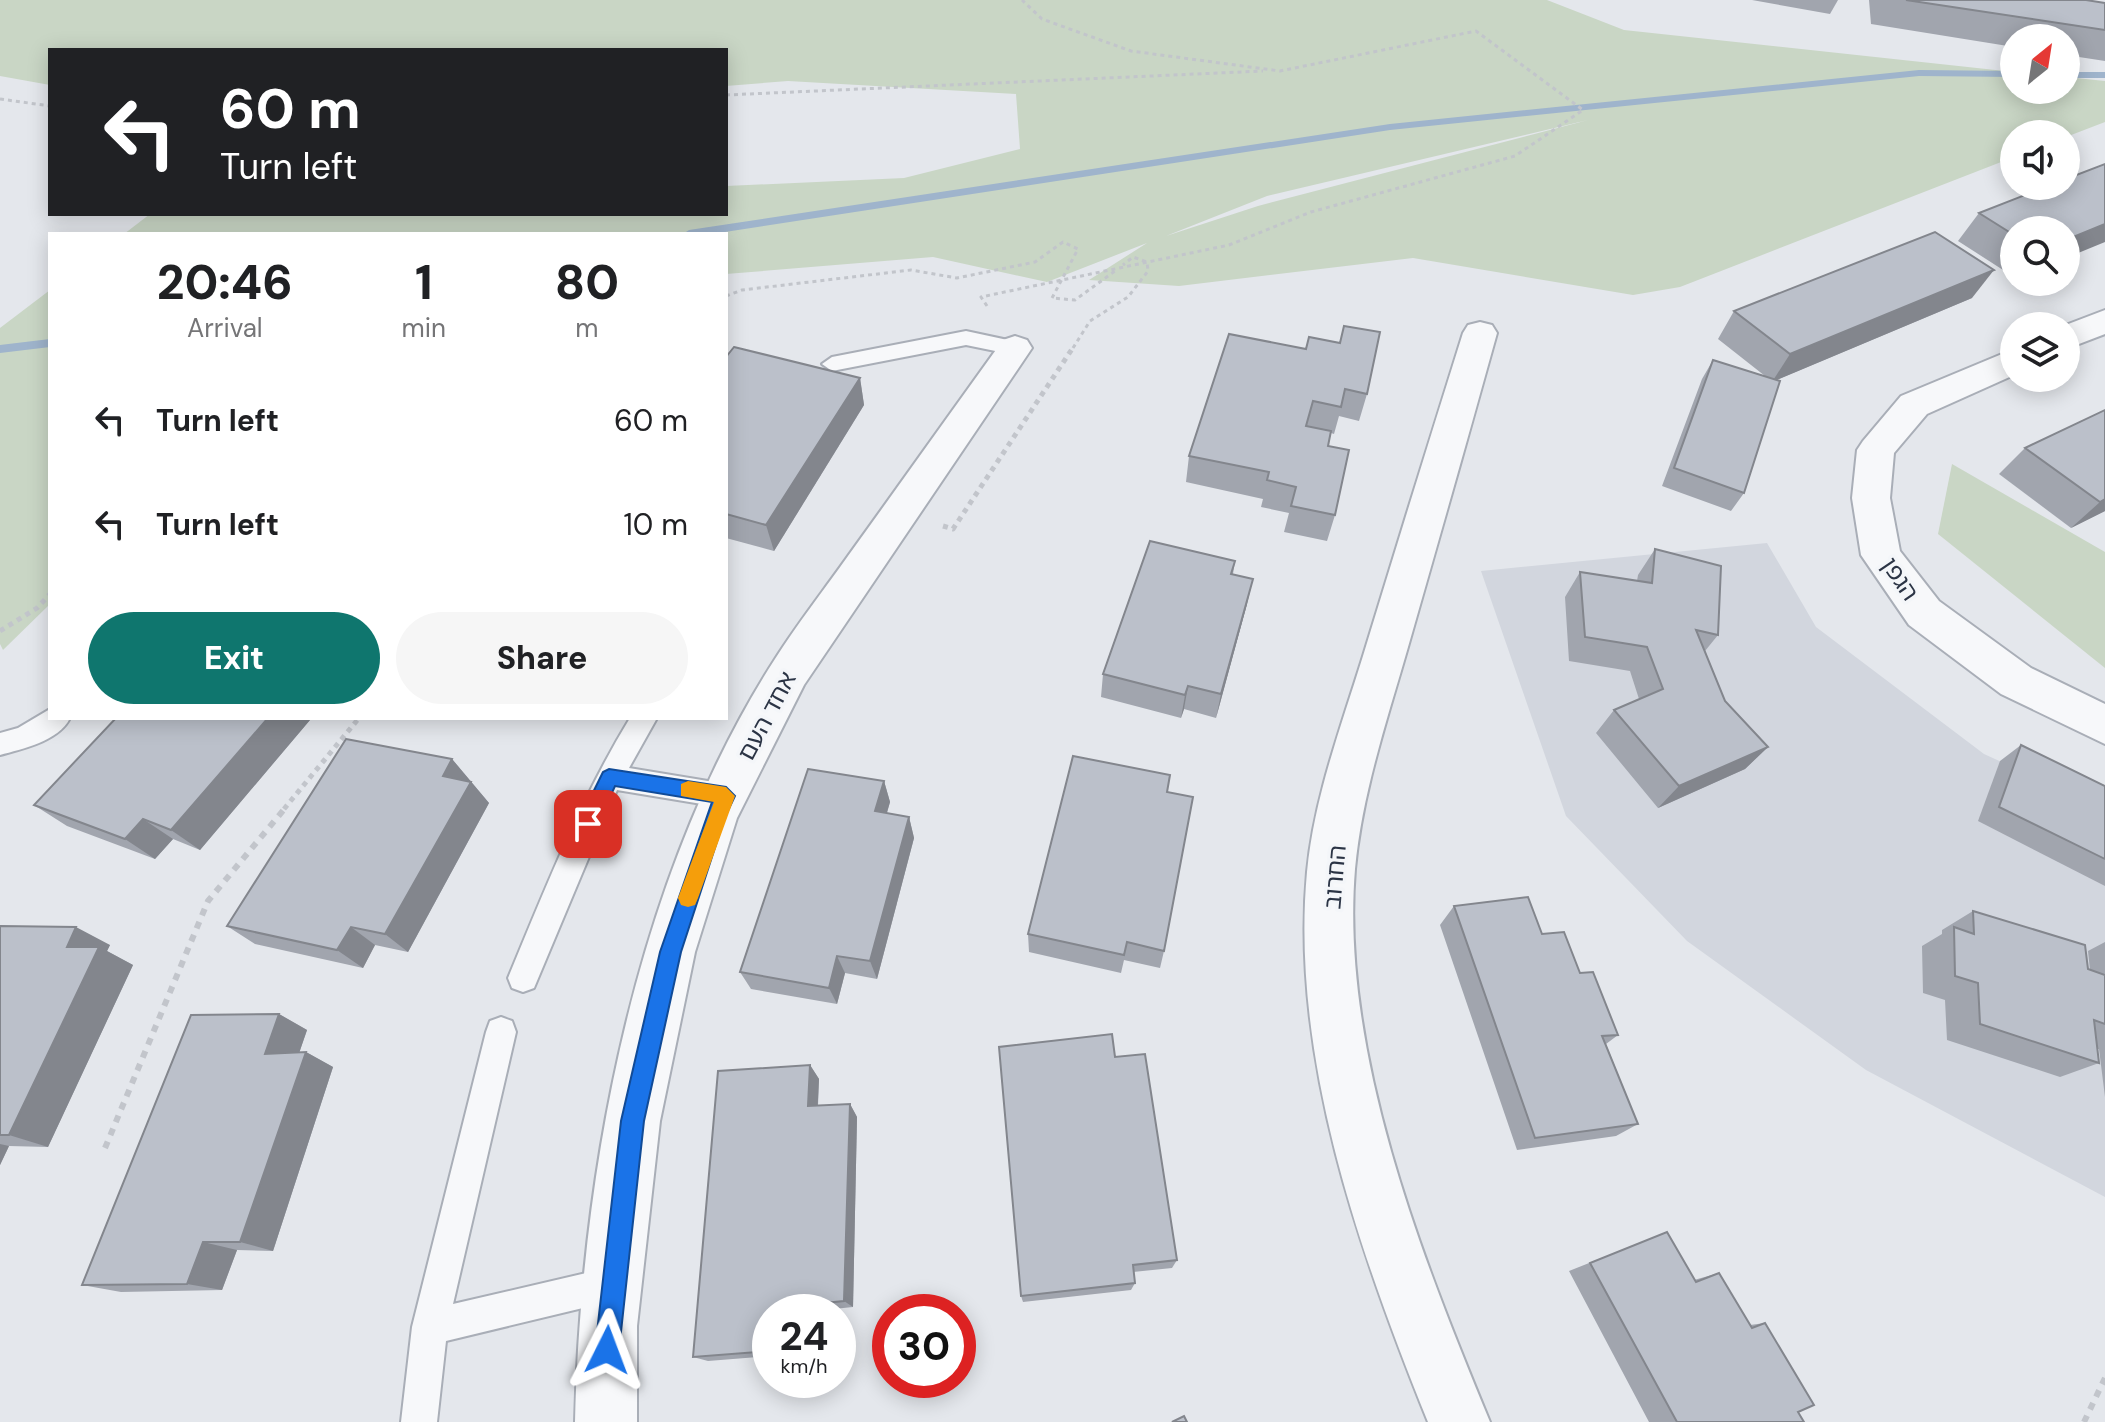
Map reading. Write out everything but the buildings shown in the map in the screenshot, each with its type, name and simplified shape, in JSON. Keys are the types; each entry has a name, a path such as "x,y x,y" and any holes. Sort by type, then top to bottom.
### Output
{"street":[{"path":"2080,332 2105,321"},
{"name":"החרוב","path":"1459,1422 1420,1331 1364,1155 1340,1023 1329,902 1343,799 1480,333"},
{"name":"אחד העם","path":"606,1422 607,1326 633,1121 670,952 715,815 789,673 1015,348"},
{"name":"הגפן","path":"2000,367 1914,405 1876,450 1871,498 1881,555 1924,613 2016,681 2105,725"}],"lane":[{"path":"832,364 966,338 1015,348"},
{"path":"0,744 25,737 54,720"},
{"path":"523,978 566,870 609,777 643,720"},
{"path":"609,777 726,796"},
{"path":"419,1422 430,1327 501,1032"},
{"path":"430,1327 612,1284"}],"path":[{"path":"1022,0 1042,19 1131,51 1280,71"},
{"path":"728,95 1280,71 1476,31 1583,110 1515,156 1311,212 1229,245 981,297 1015,348"},
{"path":"0,99 48,106"},
{"path":"0,631 37,608 48,596"},
{"path":"105,1148 208,901 357,720"},
{"path":"2084,1422 2105,1378"}],"shaded area":[{"path":"1767,543 1816,627 1984,754 2105,809 2105,1197 1866,1070 1687,941 1566,816 1481,571"}],"green space":[{"path":"0,0 1547,0 1624,30 2000,70 2000,104 2080,104 2080,78 2105,81 2105,122 2080,132 2080,120 2000,120 2000,162 1680,287 1633,295 1413,258 1179,286 1089,280 1147,243 1047,282 933,257 728,274 728,232 127,232 147,216 728,216 728,186 904,178 1020,149 1016,94 788,81 728,86 728,48 48,48 48,85 0,76","holes":["1588,120 1258,206 1166,236 1267,196"]},
{"path":"48,292 48,606 3,650 0,644 0,328"},
{"path":"1952,464 2105,552 2105,668 1938,534"}],"waterway":[{"path":"702,232 1390,127 1919,73 2000,74"},
{"path":"2080,75 2105,75"},
{"path":"0,349 48,343"}],"slow traffic":[{"path":"688,790 726,796 715,815 688,898"}],"route":[{"path":"588,824 609,777 726,796 715,815 670,952 633,1121 607,1326 607,1350"}]}
